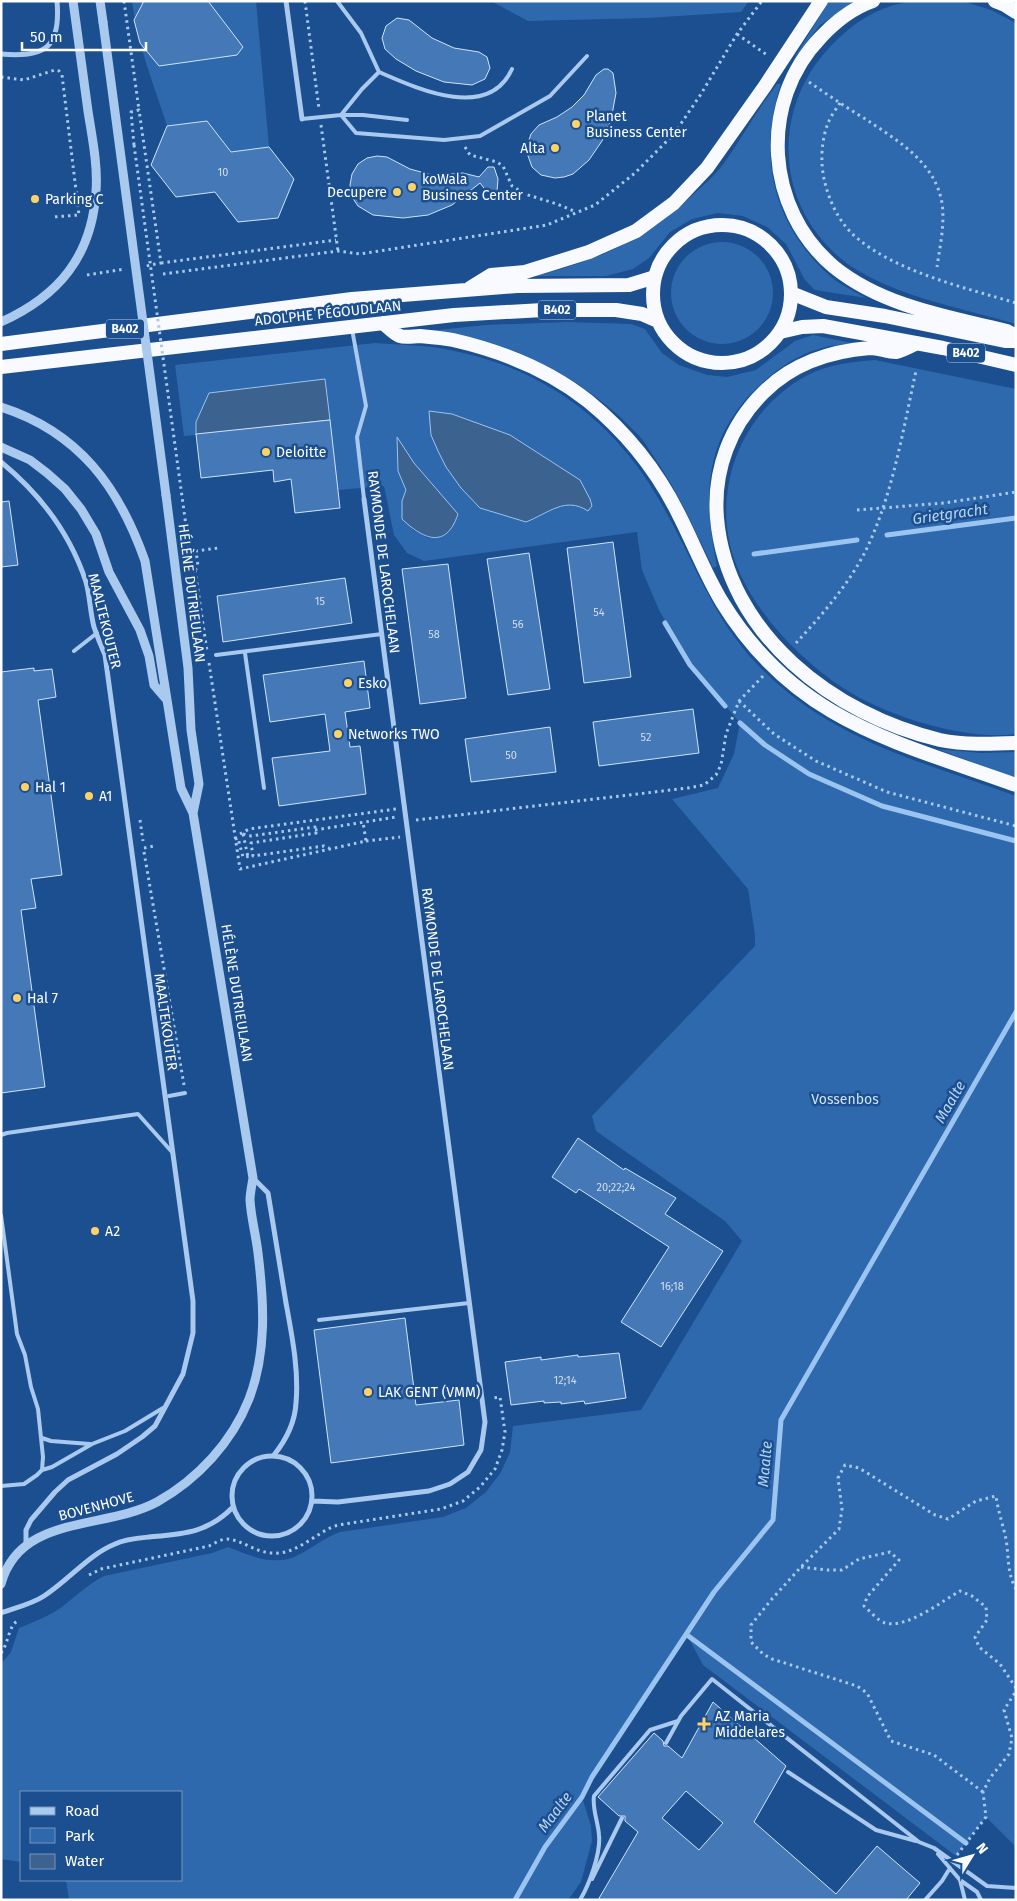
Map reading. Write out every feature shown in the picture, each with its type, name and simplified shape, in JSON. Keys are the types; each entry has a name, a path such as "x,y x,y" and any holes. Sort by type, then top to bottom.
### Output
{"highway":[{"path":"468,290 491,275 525,272 589,252 636,231 674,203 707,168 822,1"},
{"path":"874,1 850,12 828,30 812,47 798,67 788,87 778,125 777,147 783,192 791,211 802,233 816,249 854,281 876,293 913,307 1007,331 1016,336"},
{"path":"995,1 1016,12"},
{"path":"730,225 754,232 774,248 787,269 791,293 788,313 780,332 763,350 741,360 716,362 692,356 672,341 658,321 653,299 655,277 665,254 683,237 705,226 730,225"},
{"name":"ADOLPHE PÉGOUDLAAN","path":"1,344 352,299 518,286 629,284 655,277"},
{"name":"B402","path":"791,293 826,307 885,316 1005,341 1016,341"},
{"name":"ADOLPHE PÉGOUDLAAN","path":"1,367 454,315 543,310 616,310 642,314 658,321"},
{"path":"383,323 400,336 451,340 490,350 527,364 559,381 587,400 615,424 641,452 673,503 721,600 738,626 763,656 795,687 826,709 868,732 917,752 1016,785"},
{"name":"B402","path":"780,332 802,327 823,326 1016,364"},
{"path":"917,343 897,352 873,348 844,350 814,359 789,372 764,391 742,418 729,442 718,474 715,504 718,534 726,565 737,593 753,618 774,644 803,674 834,695 870,715 910,731 942,740 986,744 1016,742"}],"street":[{"path":"1,54 21,56 34,54 45,48 52,40 56,30 58,17 57,1"},
{"path":"1,322 23,312 53,291 72,268 85,242 93,217 96,189 95,158 73,1"},
{"name":"HÉLÈNE DUTRIEULAAN","path":"100,1 188,668 191,730 199,784 193,813"},
{"path":"286,1 302,120"},
{"path":"1,407 21,413 51,429 79,450 101,474 120,503 136,534 145,561 167,700"},
{"path":"1,447 30,460 47,473 65,489 81,509 96,534 109,572 140,630 149,656 154,685 167,700"},
{"name":"MAALTEKOUTER","path":"1,462 24,481 37,495 72,547 86,583 96,633 105,655 192,1301 193,1333 184,1374 163,1408 155,1426 117,1454 68,1480 54,1492 31,1520 26,1530 26,1544"},
{"name":"RAYMONDE DE LAROCHELAAN","path":"312,1501 338,1502 429,1491 450,1484 468,1472 481,1450 485,1422 364,499"},
{"name":"HÉLÈNE DUTRIEULAAN","path":"167,700 182,788 193,813 253,1178"},
{"path":"253,1178 268,1194 291,1330 296,1373 296,1403 292,1425 282,1446 274,1455"},
{"name":"BOVENHOVE","path":"1,1584 6,1567 15,1554 26,1544 53,1532 116,1517 156,1502 192,1479 212,1458 239,1420 249,1400 258,1372 263,1341 263,1302 250,1199 253,1178"},
{"path":"274,1455 287,1458 303,1470 312,1488 312,1501 308,1514 300,1525 288,1533 275,1536 261,1535 249,1529 239,1519 233,1507 231,1494 234,1481 240,1470 250,1461 261,1456 274,1455"},
{"path":"1,1613 42,1597 101,1550 117,1542 138,1538 186,1534 204,1528 222,1518 233,1507"}],"lane":[{"path":"337,1 361,33 378,72 421,90 455,98 482,96 495,90 506,81 512,69"},
{"path":"341,116 356,132 444,140 480,136 550,96 587,56"},
{"path":"341,116 378,72"},
{"path":"302,120 341,116 407,120"},
{"name":"RAYMONDE DE LAROCHELAAN","path":"352,327 366,406 357,437 364,499"},
{"path":"74,652 96,633"},
{"path":"216,655 244,653 382,634"},
{"path":"244,653 264,788"},
{"path":"169,1096 185,1093"},
{"path":"1,1135 138,1114 172,1152"},
{"path":"1,1215 17,1334 25,1354 38,1408 42,1438 42,1470"},
{"path":"319,1320 468,1303"},
{"path":"1,1486 24,1484 42,1470 52,1467 92,1444 125,1431 163,1408"},
{"path":"42,1438 51,1441 92,1444"},
{"path":"666,1744 678,1721 712,1680 919,1842"},
{"path":"589,1884 600,1838 593,1805 594,1796 650,1730 678,1721"},
{"path":"788,1772 876,1830 934,1848 987,1886 1016,1888"},
{"path":"580,1900 622,1818"},
{"path":"934,1848 960,1880 976,1892 981,1900"},
{"path":"925,1900 942,1881 950,1868"},
{"path":"960,1880 965,1900"}],"path":[{"path":"124,1 161,263"},
{"path":"305,1 338,251"},
{"path":"163,274 338,251 360,254 481,236 547,225 595,205 615,190 674,134 702,94 737,34 762,1"},
{"path":"737,34 769,56"},
{"path":"1,77 24,80 56,70 62,75 79,215 53,217"},
{"path":"809,82 902,144 929,170 938,186 944,221 937,267"},
{"path":"840,103 828,121 822,156 823,175 828,196 839,217 856,238 878,253 901,265 1016,303"},
{"path":"139,110 131,112 134,145 191,567 195,570 240,869 366,841 408,836"},
{"path":"458,137 470,154 497,162 503,166 512,186 525,194 557,204 576,213"},
{"path":"143,266 336,240"},
{"path":"87,275 133,268"},
{"path":"796,643 816,621 852,572 866,548 883,507 896,460 916,371"},
{"path":"857,510 944,503 1016,492"},
{"path":"195,570 198,566 196,550 218,548"},
{"path":"315,830 363,822 406,819 704,785 716,775 721,765 726,734 739,700 764,675"},
{"path":"739,700 774,734 816,761 887,792 1016,826"},
{"path":"241,834 249,829 404,808"},
{"path":"363,822 366,841"},
{"path":"141,826 185,1093"},
{"path":"241,834 251,836 315,827 315,830"},
{"path":"253,856 251,842 316,833 315,830"},
{"path":"241,834 248,857"},
{"path":"235,839 238,838 243,858 324,846 330,849"},
{"path":"144,848 154,846"},
{"path":"83,1580 101,1568 209,1546 228,1539 260,1552 280,1553 298,1547 326,1528 338,1524 442,1510 462,1501 480,1487 495,1468 502,1450 505,1432 500,1397 482,1400"},
{"path":"983,1792 934,1755 891,1741 867,1693 857,1686 772,1659 763,1654 751,1642 751,1625 801,1566 839,1529 842,1509 838,1478 845,1465 859,1468 935,1515 948,1519 976,1501 996,1496 998,1514 1005,1537 1009,1577 1016,1589"},
{"path":"801,1566 842,1570 859,1559 890,1552 899,1560 867,1596 864,1606 884,1623 898,1624 918,1616 960,1591 972,1596 986,1607 987,1620 976,1637 979,1647 1000,1664 1016,1689 1004,1710 1012,1738 1009,1754 990,1778 983,1792 986,1817 952,1862"},
{"path":"1,1653 9,1639 14,1622 22,1619"}],"green space":[{"path":"132,1 256,1 269,147 231,152 207,122 167,126 142,49"},
{"path":"491,1 749,1 741,12 647,18 528,21"},
{"path":"829,1 855,1 820,25 793,60"},
{"path":"913,1 962,1 991,10 1016,23 1016,324 923,298 877,281 857,270 839,257 816,233 801,206 791,177 788,147 792,117 802,88 818,61 840,37 865,18 883,9"},
{"path":"777,84 781,84 774,111 771,163 775,188 783,212 795,235 830,276 866,298 815,290 805,280 786,244 767,227 743,216 718,213 692,219 670,232 649,258 633,269 606,276 535,276 581,263 623,245 680,207 722,166"},
{"path":"722,242 742,246 758,257 769,273 773,293 769,313 758,329 742,340 722,344 702,340 686,329 675,313 671,293 675,273 686,257 702,246"},
{"path":"567,322 631,324 645,329 662,353 679,365 707,375 727,377 756,370 795,341 813,335 852,343 823,348 788,363 761,384 742,404 728,424 718,446 712,468 709,491 712,540 717,566 713,568 679,499 645,443 625,421 607,406 568,378 524,355 480,340 428,331 486,325"},
{"name":"Vossenbos","path":"375,343 441,348 486,359 519,371 550,387 578,406 604,428 627,454 648,482 667,514 707,592 728,628 756,663 784,689 814,711 845,730 877,745 1016,796 1016,1847 986,1817 956,1856 703,1665 687,1635 592,1777 582,1797 591,1826 592,1841 581,1882 568,1900 69,1900 66,1881 182,1881 182,1791 20,1791 20,1862 1,1859 1,1664 11,1652 19,1628 41,1619 62,1607 87,1586 104,1576 212,1553 228,1547 256,1557 283,1560 302,1553 340,1532 443,1517 466,1508 486,1492 501,1472 510,1452 513,1426 641,1410 742,1241 725,1221 596,1131 592,1116 755,946 748,889 672,799 718,788 734,754 740,723 690,664 659,610 642,570 637,532 424,561 407,553 394,535 384,486 338,490 325,379 196,435 184,436 175,365","holes":["452,414 510,435 580,480 588,510 580,506 564,505 526,522 480,508 431,435 431,429","397,438 414,463 458,514 438,537 428,538 413,530 402,501 406,490 398,471"]},
{"path":"875,360 1016,389 1016,734 974,734 926,724 881,708 843,688 811,664 780,634 755,600 736,564 729,537 726,510 729,483 736,457 748,433 763,411 783,392 806,376 831,366"},
{"path":"937,749 981,753 1016,752 1016,778"}],"water":[{"path":"325,379 330,420 196,435 196,422 209,393"},
{"path":"429,411 452,414 510,435 580,480 592,506 588,511 572,505 557,507 526,522 480,508 461,488 446,467 431,435"},
{"path":"397,437 414,463 458,514 453,525 441,537 433,538 426,536 402,519 402,501 406,490 398,471"}],"building":[{"path":"144,1 208,1 243,47 237,55 159,66 140,43 134,20"},
{"path":"397,18 409,20 432,38 454,48 479,52 487,57 490,68 485,79 472,85 444,82 416,71 396,59 385,49 382,38 386,26"},
{"name":"Planet Business Center","path":"604,69 608,69 613,73 616,93 611,120 602,141 589,160 573,174 555,178 541,175 532,167 527,153 531,134 539,125 557,117 572,107 584,95 596,75"},
{"path":"207,121 231,152 269,147 294,179 278,218 238,222 215,192 176,197 151,165 167,126"},
{"name":"koWala Business Center","path":"387,157 410,169 432,175 463,173 479,177 488,167 494,167 498,179 497,192 487,192 480,183 452,205 428,215 403,218 373,215 358,206 352,197 350,185 352,174 358,164 367,158"},
{"name":"Deloitte","path":"330,420 340,508 295,513 291,479 274,482 273,470 201,478 196,434"},
{"path":"9,501 18,565 1,567 1,502"},
{"path":"613,542 631,677 584,683 567,548"},
{"path":"529,553 550,689 508,695 487,559"},
{"path":"448,564 466,698 420,704 402,569"},
{"path":"345,578 352,623 223,642 217,596"},
{"name":"Networks TWO","path":"364,661 370,708 345,712 350,747 360,746 366,794 279,806 272,758 330,751 325,714 270,722 263,675"},
{"name":"Hal 1","path":"34,668 34,671 52,669 56,697 38,700 62,875 31,879 36,908 21,910 45,1087 1,1093 1,672"},
{"path":"693,709 699,753 599,766 593,722"},
{"path":"550,727 556,772 471,782 465,739"},
{"path":"578,1138 624,1170 625,1168 676,1198 665,1214 723,1251 661,1347 621,1322 669,1247 579,1189 576,1193 552,1177"},
{"name":"LAK GENT (VMM)","path":"405,1318 416,1405 459,1400 464,1445 331,1463 314,1330"},
{"path":"619,1353 626,1398 585,1404 584,1401 561,1404 561,1402 544,1403 544,1401 511,1405 505,1362 541,1357 541,1360 578,1355 578,1357"},
{"path":"713,1702 786,1766 754,1822 836,1894 877,1846 920,1883 906,1900 598,1900 638,1832 625,1821 625,1816 619,1816 598,1797 654,1733 663,1741 664,1746 668,1746 682,1758","holes":["686,1791 723,1823 699,1850 662,1818"]}],"waterway":[{"name":"Grietgracht","path":"887,535 1016,518"},
{"name":"Grietgracht","path":"754,554 857,540"},
{"path":"665,623 690,665 725,706"},
{"path":"740,723 765,745 809,774 882,806 1016,841"},
{"name":"Maalte","path":"515,1900 545,1847 582,1797 592,1777 714,1592 773,1520 781,1420 1016,1012"},
{"path":"687,1635 966,1843"}],"place":[{"name":"Planet Business Center","path":"576,124"},
{"name":"Alta","path":"555,148"},
{"name":"koWala Business Center","path":"412,187"},
{"name":"Decupere","path":"397,192"},
{"name":"Parking C","path":"35,199"},
{"name":"Deloitte","path":"266,452"},
{"name":"Esko","path":"348,683"},
{"name":"Networks TWO","path":"338,734"},
{"name":"Hal 1","path":"25,787"},
{"name":"A1","path":"89,796"},
{"name":"Hal 7","path":"17,998"},
{"name":"A2","path":"95,1231"},
{"name":"LAK GENT (VMM)","path":"368,1392"},
{"name":"AZ Maria Middelares","path":"704,1724"}]}
